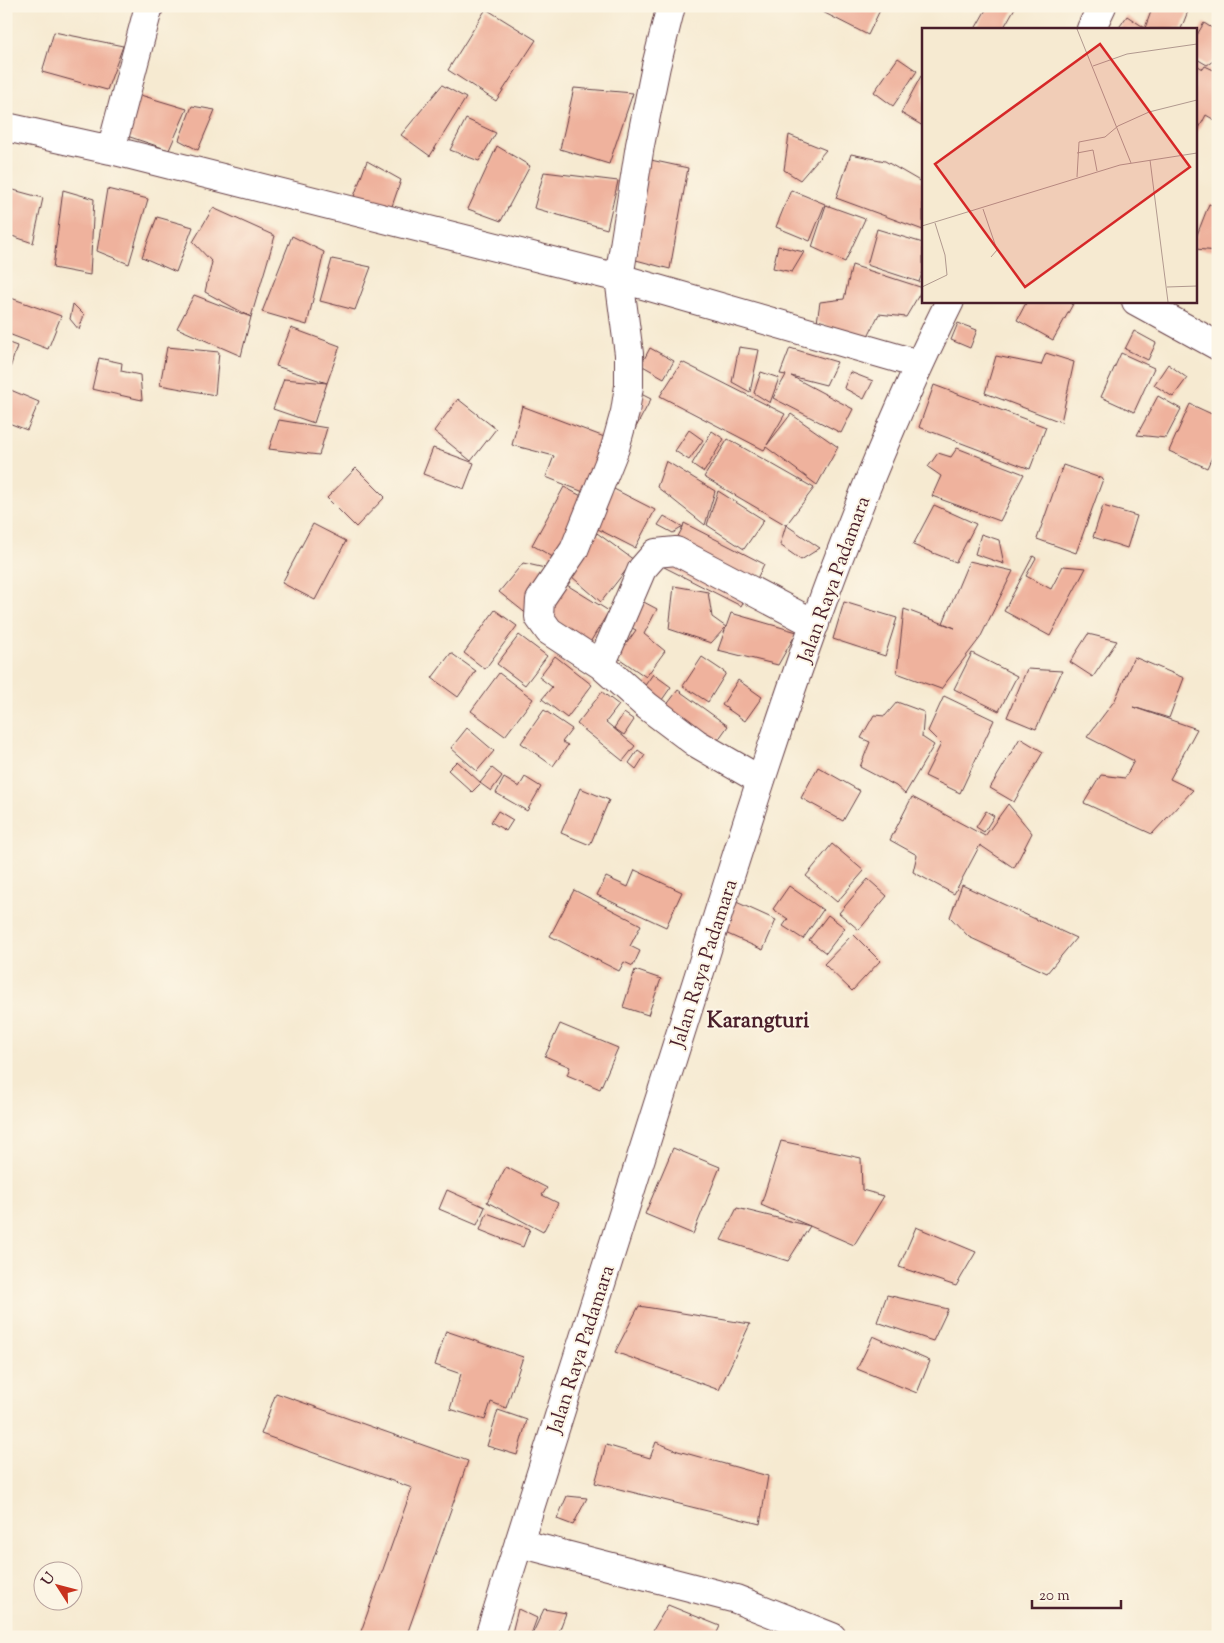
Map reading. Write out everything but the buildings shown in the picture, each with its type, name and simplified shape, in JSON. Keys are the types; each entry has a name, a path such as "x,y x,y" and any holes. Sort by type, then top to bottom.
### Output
{"street":[{"path":"111,150 149,6"},
{"path":"671,6 656,66 640,145 619,278 629,354 629,386 625,412 616,448 574,550 540,600 539,617 549,631 601,665 647,706 696,743 760,780"},
{"path":"1091,28 1102,6"},
{"path":"6,127 111,150 619,278 918,364"},
{"name":"Jalan Raya Padamara","path":"489,1637 760,780 815,624 882,447 918,364 949,302"},
{"path":"1138,302 1218,346"},
{"path":"601,665 642,569 656,553 676,551 815,624"},
{"path":"519,1543 736,1599 832,1637"}],"district":[{"name":"Karangturi","path":"758,1019"}]}
